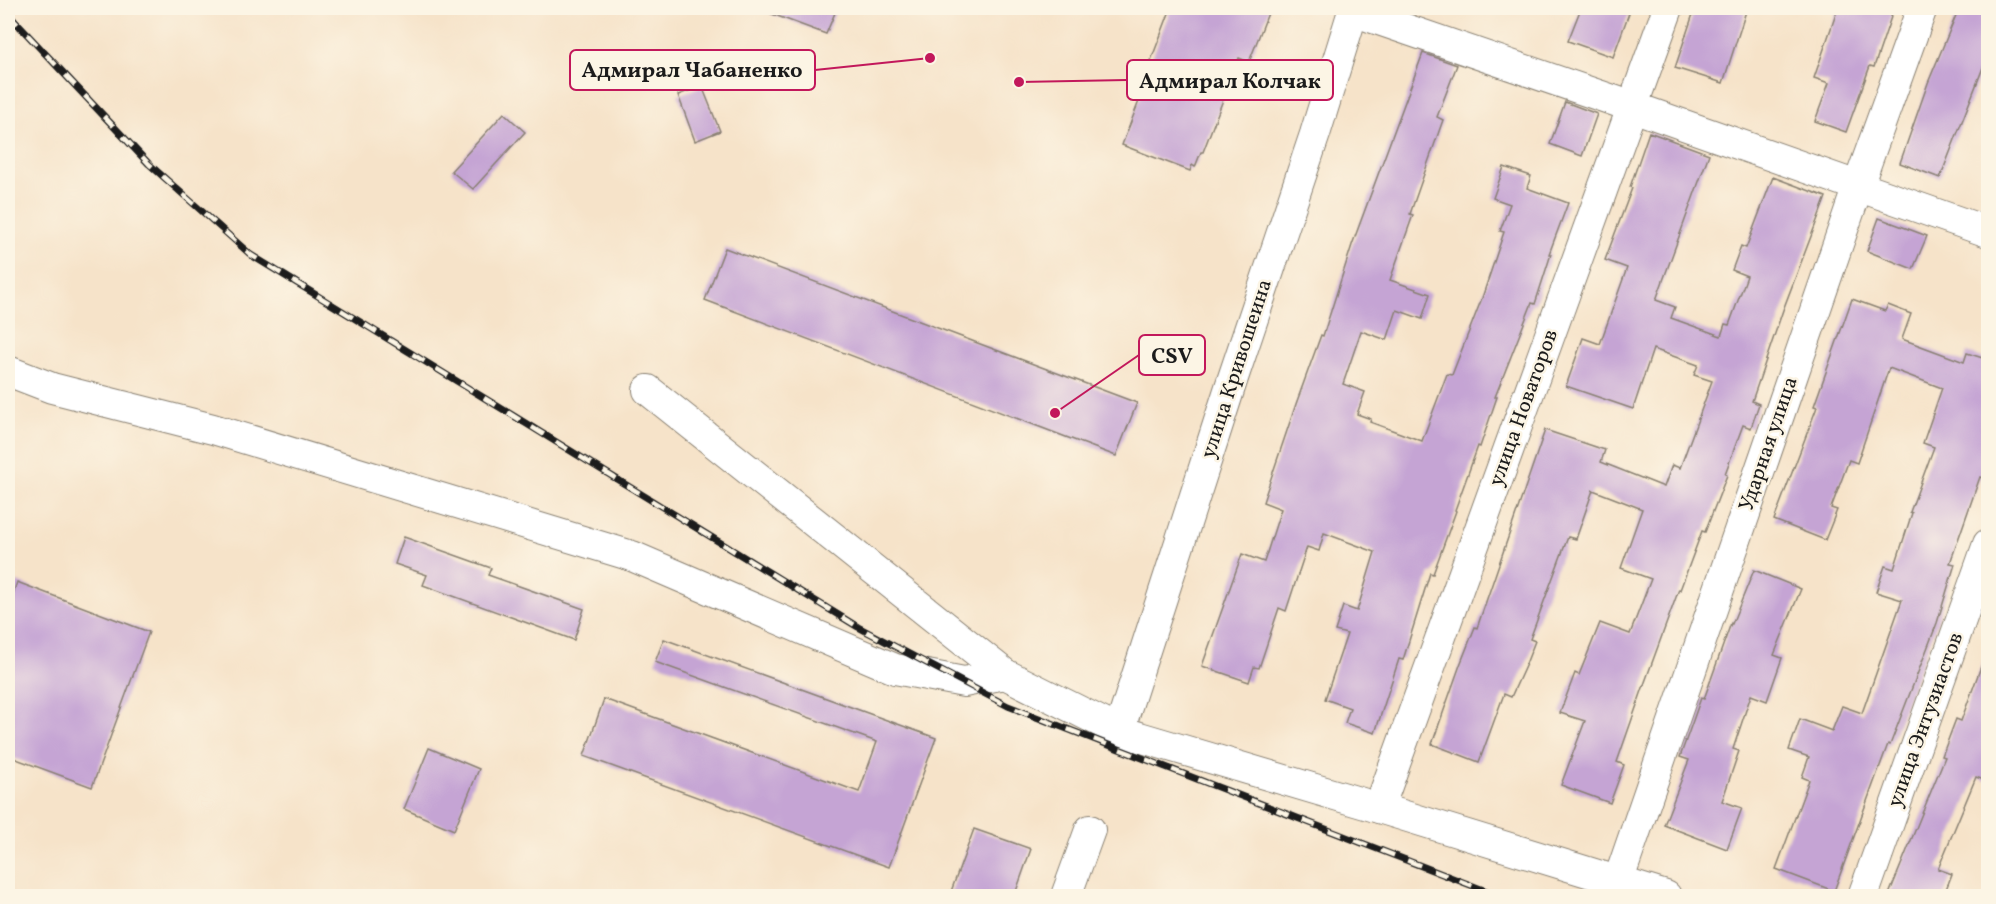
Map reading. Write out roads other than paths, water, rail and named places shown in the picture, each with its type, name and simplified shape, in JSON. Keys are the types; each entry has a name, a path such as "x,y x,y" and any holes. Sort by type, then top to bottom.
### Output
{"street":[{"name":"улица Новаторов","path":"1379,808 1668,8"},
{"name":"Ударная улица","path":"1618,882 1858,186 1922,8"},
{"path":"1353,9 1989,232"},
{"name":"улица Кривошеина","path":"1119,731 1232,381 1315,134 1353,9"},
{"path":"8,371 52,388 213,429 632,556 895,669 964,682 1005,674"},
{"path":"648,390 1005,674 1119,731 1379,808 1666,897"},
{"name":"улица Энтузиастов","path":"1863,897 1989,544"},
{"path":"1066,897 1090,830"}],"railway":[{"path":"8,14 149,164 251,255 858,627 1008,706 1499,896"}],"place":[{"name":"Адмирал Чабаненко","path":"930,58"},
{"name":"Адмирал Колчак","path":"1019,82"},
{"name":"CSV","path":"1055,413"}]}
